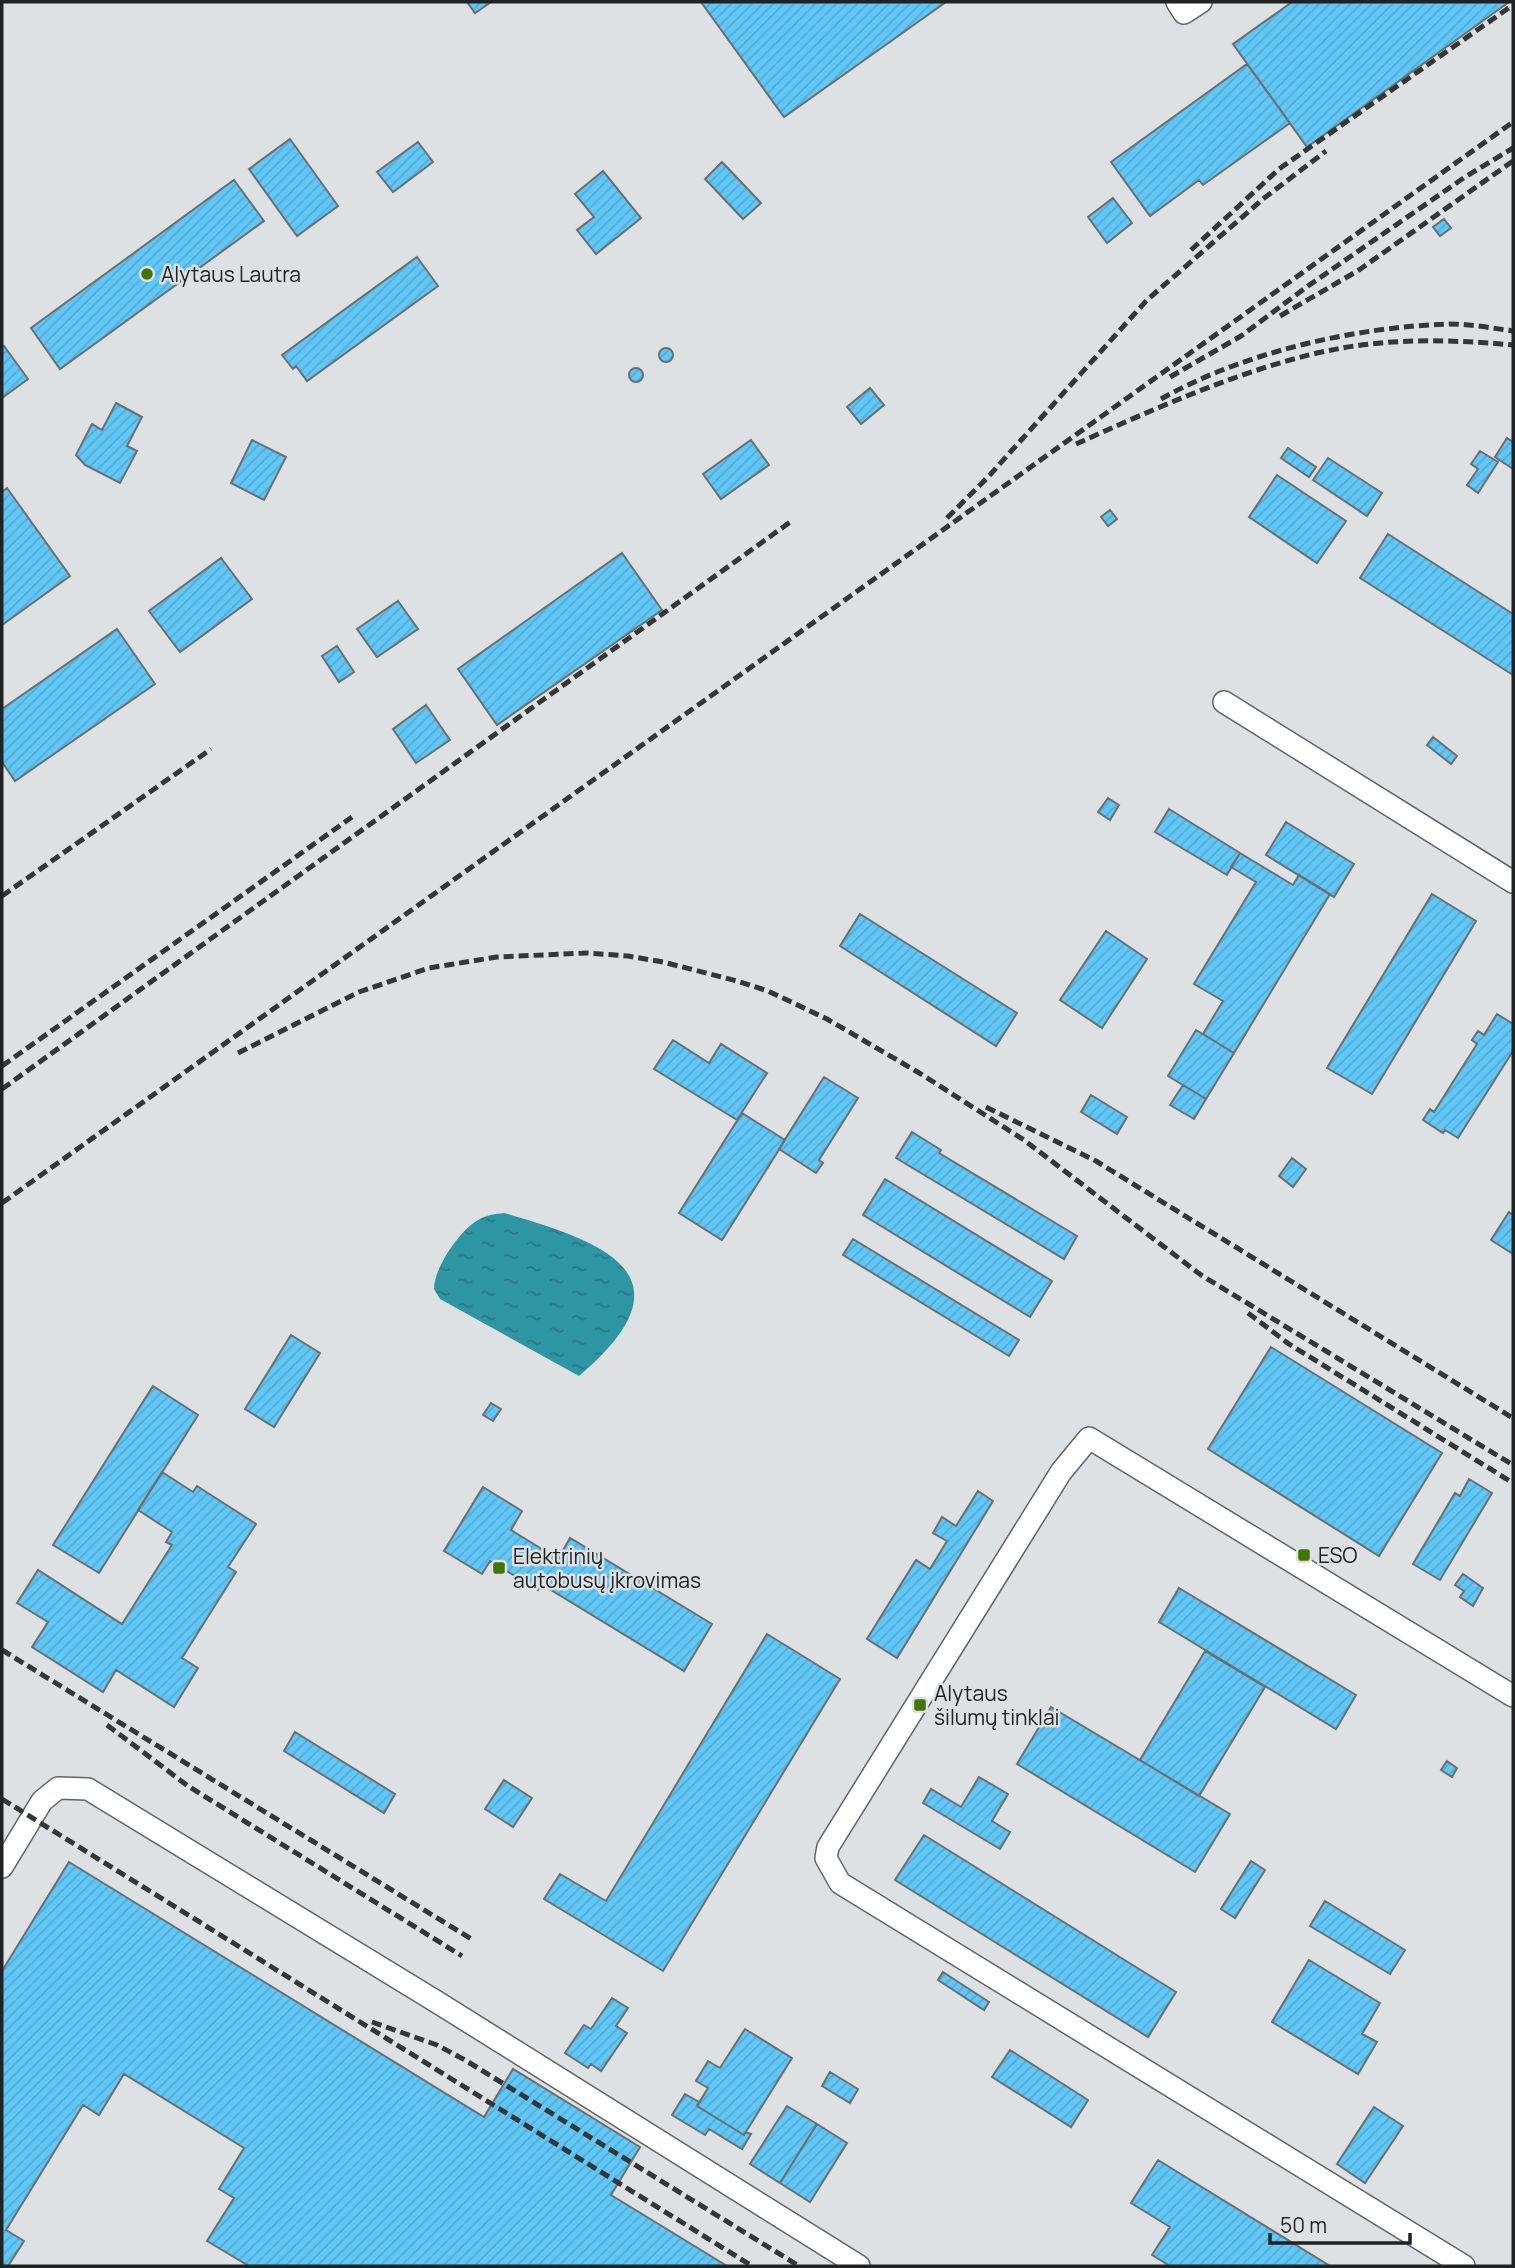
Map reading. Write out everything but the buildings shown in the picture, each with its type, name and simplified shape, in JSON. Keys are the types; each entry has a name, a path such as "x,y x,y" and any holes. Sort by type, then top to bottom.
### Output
{"street":[{"path":"1177,2 1185,13 1201,2"},
{"path":"1224,702 1513,882"},
{"path":"1464,2266 840,1883 826,1858 828,1847 1061,1472 1089,1438 1513,1696"},
{"path":"2,1867 42,1801 58,1788 88,1789 437,2002 859,2266"}],"water":[{"path":"504,1213 574,1236 603,1251 623,1268 633,1288 631,1312 614,1341 579,1376 440,1299 434,1289 443,1261 463,1232 481,1218"}],"railway":[{"path":"1191,250 1279,169 1513,5"},
{"path":"2,1203 1513,122"},
{"path":"1170,377 1241,336 1465,177 1513,148"},
{"path":"947,518 988,477 1147,300 1263,199 1326,151"},
{"path":"1280,316 1359,270 1513,161"},
{"path":"1161,399 1193,382 1264,355 1338,337 1376,330 1449,324 1513,331"},
{"path":"1076,444 1241,375 1309,355 1342,348 1406,341 1513,345"},
{"path":"2,1089 793,520"},
{"path":"2,896 211,749"},
{"path":"2,1066 352,817"},
{"path":"238,1053 359,992 429,968 497,957 587,953 628,956 663,962 768,991 827,1019 921,1074 1024,1140 1201,1275 1513,1465"},
{"path":"986,1107 1096,1161 1513,1418"},
{"path":"1248,1313 1289,1344 1513,1483"},
{"path":"2,1650 473,1940"},
{"path":"107,1725 188,1786 462,1956"},
{"path":"2,1799 752,2266"},
{"path":"372,2022 437,2045 465,2060 799,2266"}],"place":[{"name":"Alytaus Lautra","path":"147,274"},
{"name":"ESO","path":"1304,1555"},
{"name":"Elektrinių autobusų įkrovimas","path":"499,1568"},
{"name":"Alytaus šilumų tinklai","path":"920,1705"}]}
